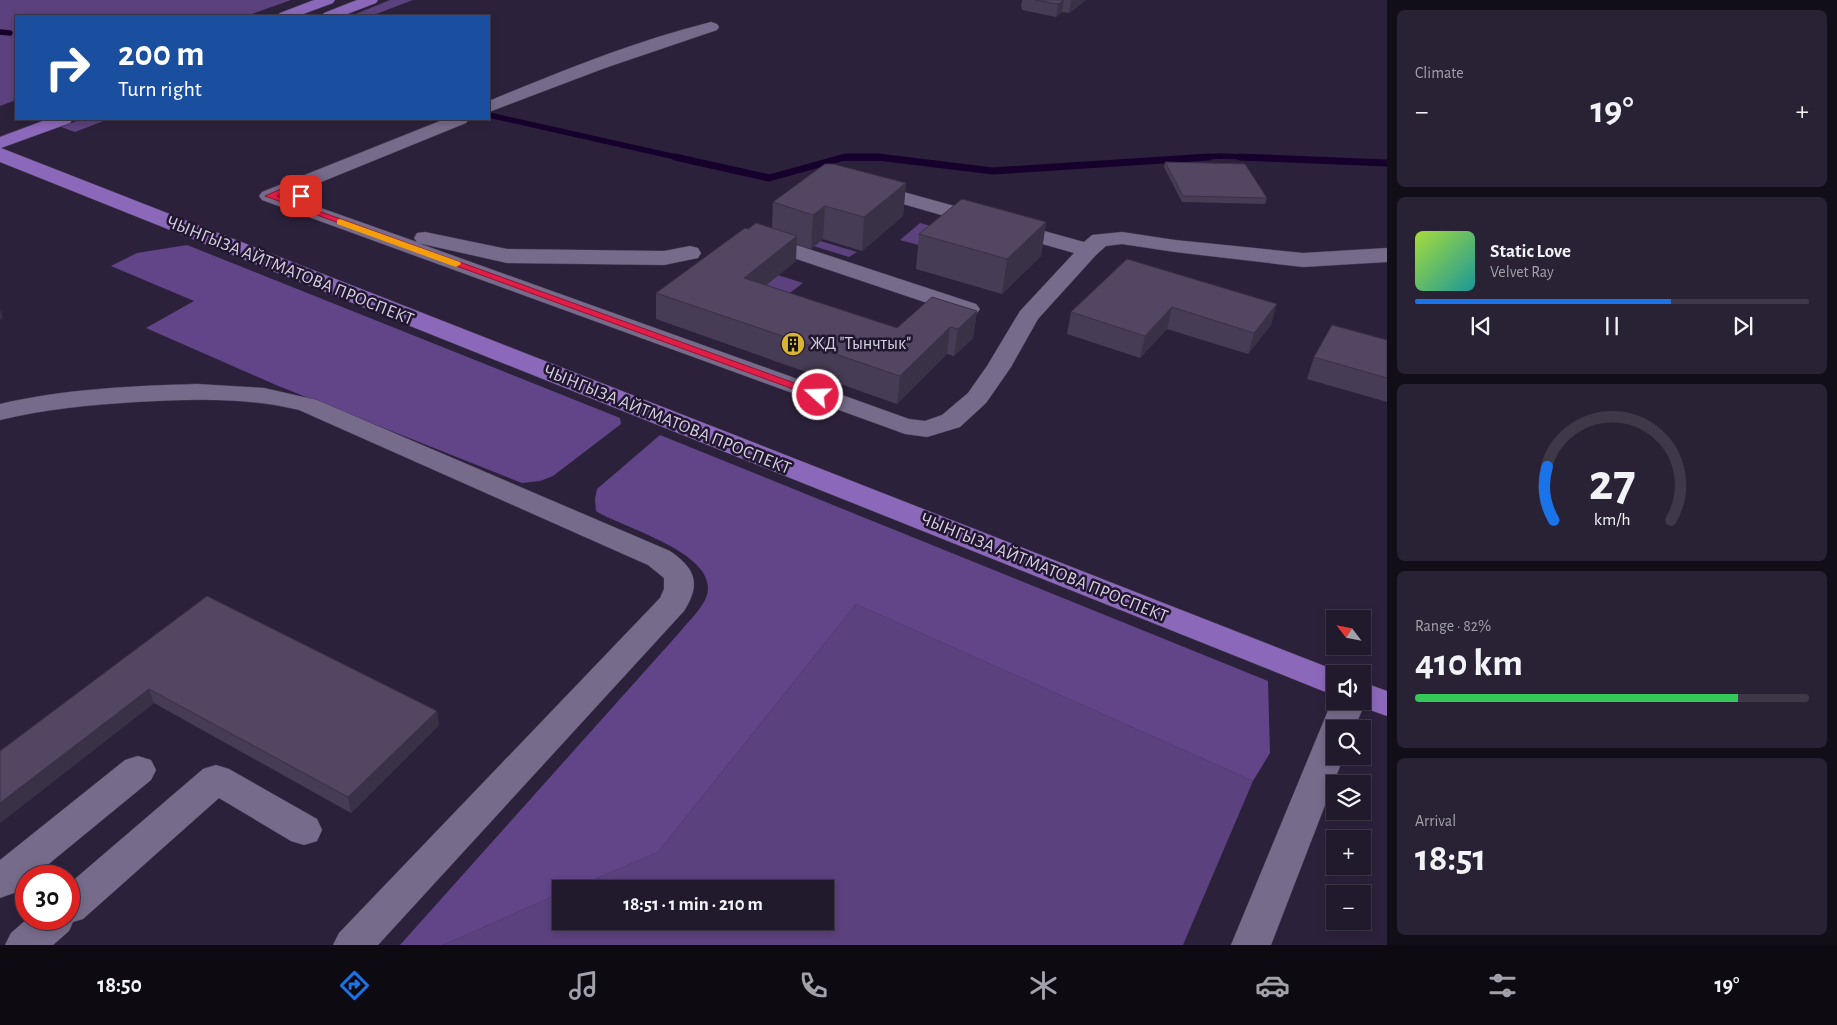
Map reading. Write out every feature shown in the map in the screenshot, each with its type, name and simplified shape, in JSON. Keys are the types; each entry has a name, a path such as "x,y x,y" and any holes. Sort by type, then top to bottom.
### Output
{"main road":[{"path":"288,15 328,0"},
{"path":"332,15 371,0"},
{"path":"0,143 61,120"},
{"name":"ЧЫНГЫЗА АЙТМАТОВА ПРОСПЕКТ","path":"0,154 22,165 1326,679"},
{"path":"1371,698 1387,704"}],"street":[{"path":"490,107 645,47 711,27"},
{"path":"276,193 458,120"},
{"path":"850,186 876,190 1088,250"},
{"path":"276,193 400,232 507,256 664,258 690,253"},
{"path":"276,193 887,420 905,426 927,429 951,421 977,398 999,367 1028,316 1088,250 1100,240 1122,238 1303,260 1387,255"},
{"path":"749,236 970,310"},
{"path":"0,412 54,400 181,392 233,393 289,400 308,405 540,505 660,558 674,568 681,581 680,591 673,604 353,945"},
{"path":"1251,945 1326,757"},
{"path":"0,882 138,770"},
{"path":"80,897 216,779 304,830"},
{"path":"25,945 42,930"}],"shaded area":[{"path":"0,0 291,0 249,15 15,15 15,100 0,106"},
{"path":"390,0 413,0 374,15 353,15"},
{"path":"79,120 106,120 75,132 61,127"},
{"path":"920,223 953,232 933,249 900,240"},
{"path":"787,231 857,252 849,257 781,236"},
{"path":"187,245 620,418 621,424 553,476 540,481 522,483 276,385 146,328 194,301 111,266 137,253"},
{"path":"734,261 803,283 782,299"},
{"path":"660,435 1268,681 1270,753 1253,781 856,604 658,852 593,880 552,880 552,897 443,945 400,945 679,633 705,600 708,584 701,570 687,557 669,545 596,511 595,499 597,489"},
{"path":"856,604 1253,781 1183,945 443,945 552,897 552,930 834,930 834,880 593,880 658,852"}],"building":[{"path":"1035,0 1064,0 1058,4"},
{"path":"1165,162 1245,164 1267,198 1183,196"},
{"path":"825,164 833,164 906,183 864,217 825,206 813,215 773,202"},
{"path":"962,199 1046,222 1007,259 919,234"},
{"path":"756,223 797,236 744,278 897,328 932,297 977,311 958,329 950,327 900,376 656,293 745,228 748,229"},
{"path":"1127,259 1277,304 1254,333 1172,307 1145,336 1071,312"},
{"path":"1332,325 1387,340 1387,378 1314,357"},
{"path":"207,596 437,711 348,797 149,689 0,803 0,751"}],"waterway":[{"path":"0,32 10,33"},
{"path":"490,115 680,158"},
{"path":"1190,158 1221,156 1269,158"},
{"path":"675,157 769,178 841,158"},
{"path":"886,158 993,171 1209,157"},
{"path":"1240,157 1387,163"},
{"path":"841,158 886,158"},
{"path":"841,158 886,158"}],"slow traffic":[{"path":"340,222 456,264"}],"place":[{"name":"ЖД \"Тынчтык\"","path":"793,344"}],"route":[{"path":"301,196 284,190 269,196 818,395"}]}
